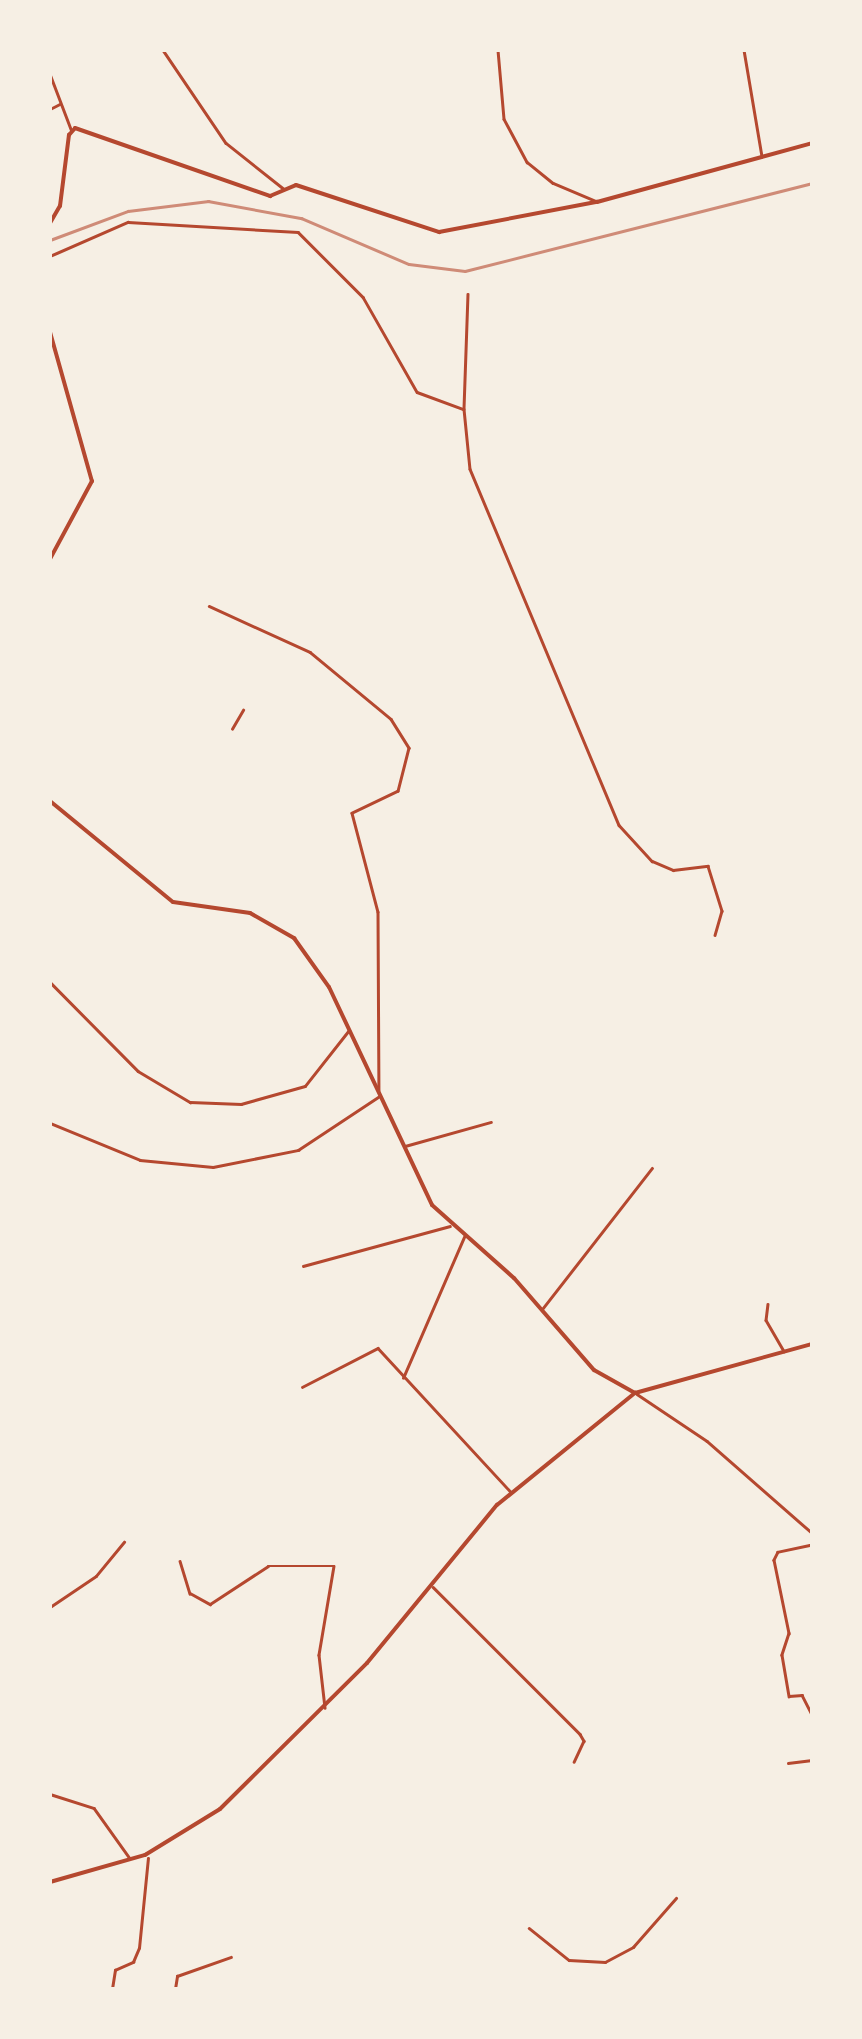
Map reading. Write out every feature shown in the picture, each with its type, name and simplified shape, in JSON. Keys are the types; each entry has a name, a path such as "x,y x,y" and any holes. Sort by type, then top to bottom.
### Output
{"main road":[{"path":"50,223 60,206 71,129 99,132 186,170 270,196 296,184 438,232 596,202 812,144"},
{"path":"50,332 92,481 50,559"},
{"path":"50,800 180,906 250,913 282,928 310,956 350,1029 403,1146 450,1226 542,1309 594,1370 636,1393"},
{"path":"50,1882 130,1859 178,1838 220,1809 324,1708 512,1492 636,1393 812,1344"}],"street":[{"path":"163,50 226,143 284,189"},
{"path":"498,50 504,119 527,162 596,202"},
{"path":"744,50 762,156"},
{"path":"50,74 71,129"},
{"path":"50,109 62,104"},
{"path":"50,256 128,222 298,232 363,297 417,392 464,409"},
{"path":"468,294 464,409 470,468 619,825 652,861 673,870 708,866 722,910 715,936"},
{"path":"50,1123 140,1160 213,1166 310,1145 379,1096 378,912 352,813 398,790 409,748 389,717 310,652 209,606"},
{"path":"232,729 243,710"},
{"path":"50,982 148,1080 190,1102 241,1104 306,1086 350,1029"},
{"path":"403,1146 490,1122"},
{"path":"542,1309 652,1168"},
{"path":"303,1266 450,1226"},
{"path":"403,1378 464,1237"},
{"path":"768,1304 766,1320 784,1352"},
{"path":"302,1388 374,1347 512,1492"},
{"path":"636,1393 707,1441 812,1534"},
{"path":"50,1606 96,1576 124,1542"},
{"path":"812,1545 778,1552 774,1560 788,1630 782,1655 789,1696 802,1695 812,1715"},
{"path":"180,1561 190,1593 210,1604 268,1566 334,1566 319,1655 324,1708"},
{"path":"432,1587 580,1734 584,1741 574,1762"},
{"path":"788,1763 812,1760"},
{"path":"50,1794 94,1808 130,1859"},
{"path":"112,1989 115,1970 137,1954 148,1858"},
{"path":"529,1928 569,1960 605,1962 633,1948 676,1898"},
{"path":"176,1989 177,1976 232,1957"}],"railway":[{"path":"50,240 128,211 208,201 301,218 409,264 465,271 812,183"}]}
